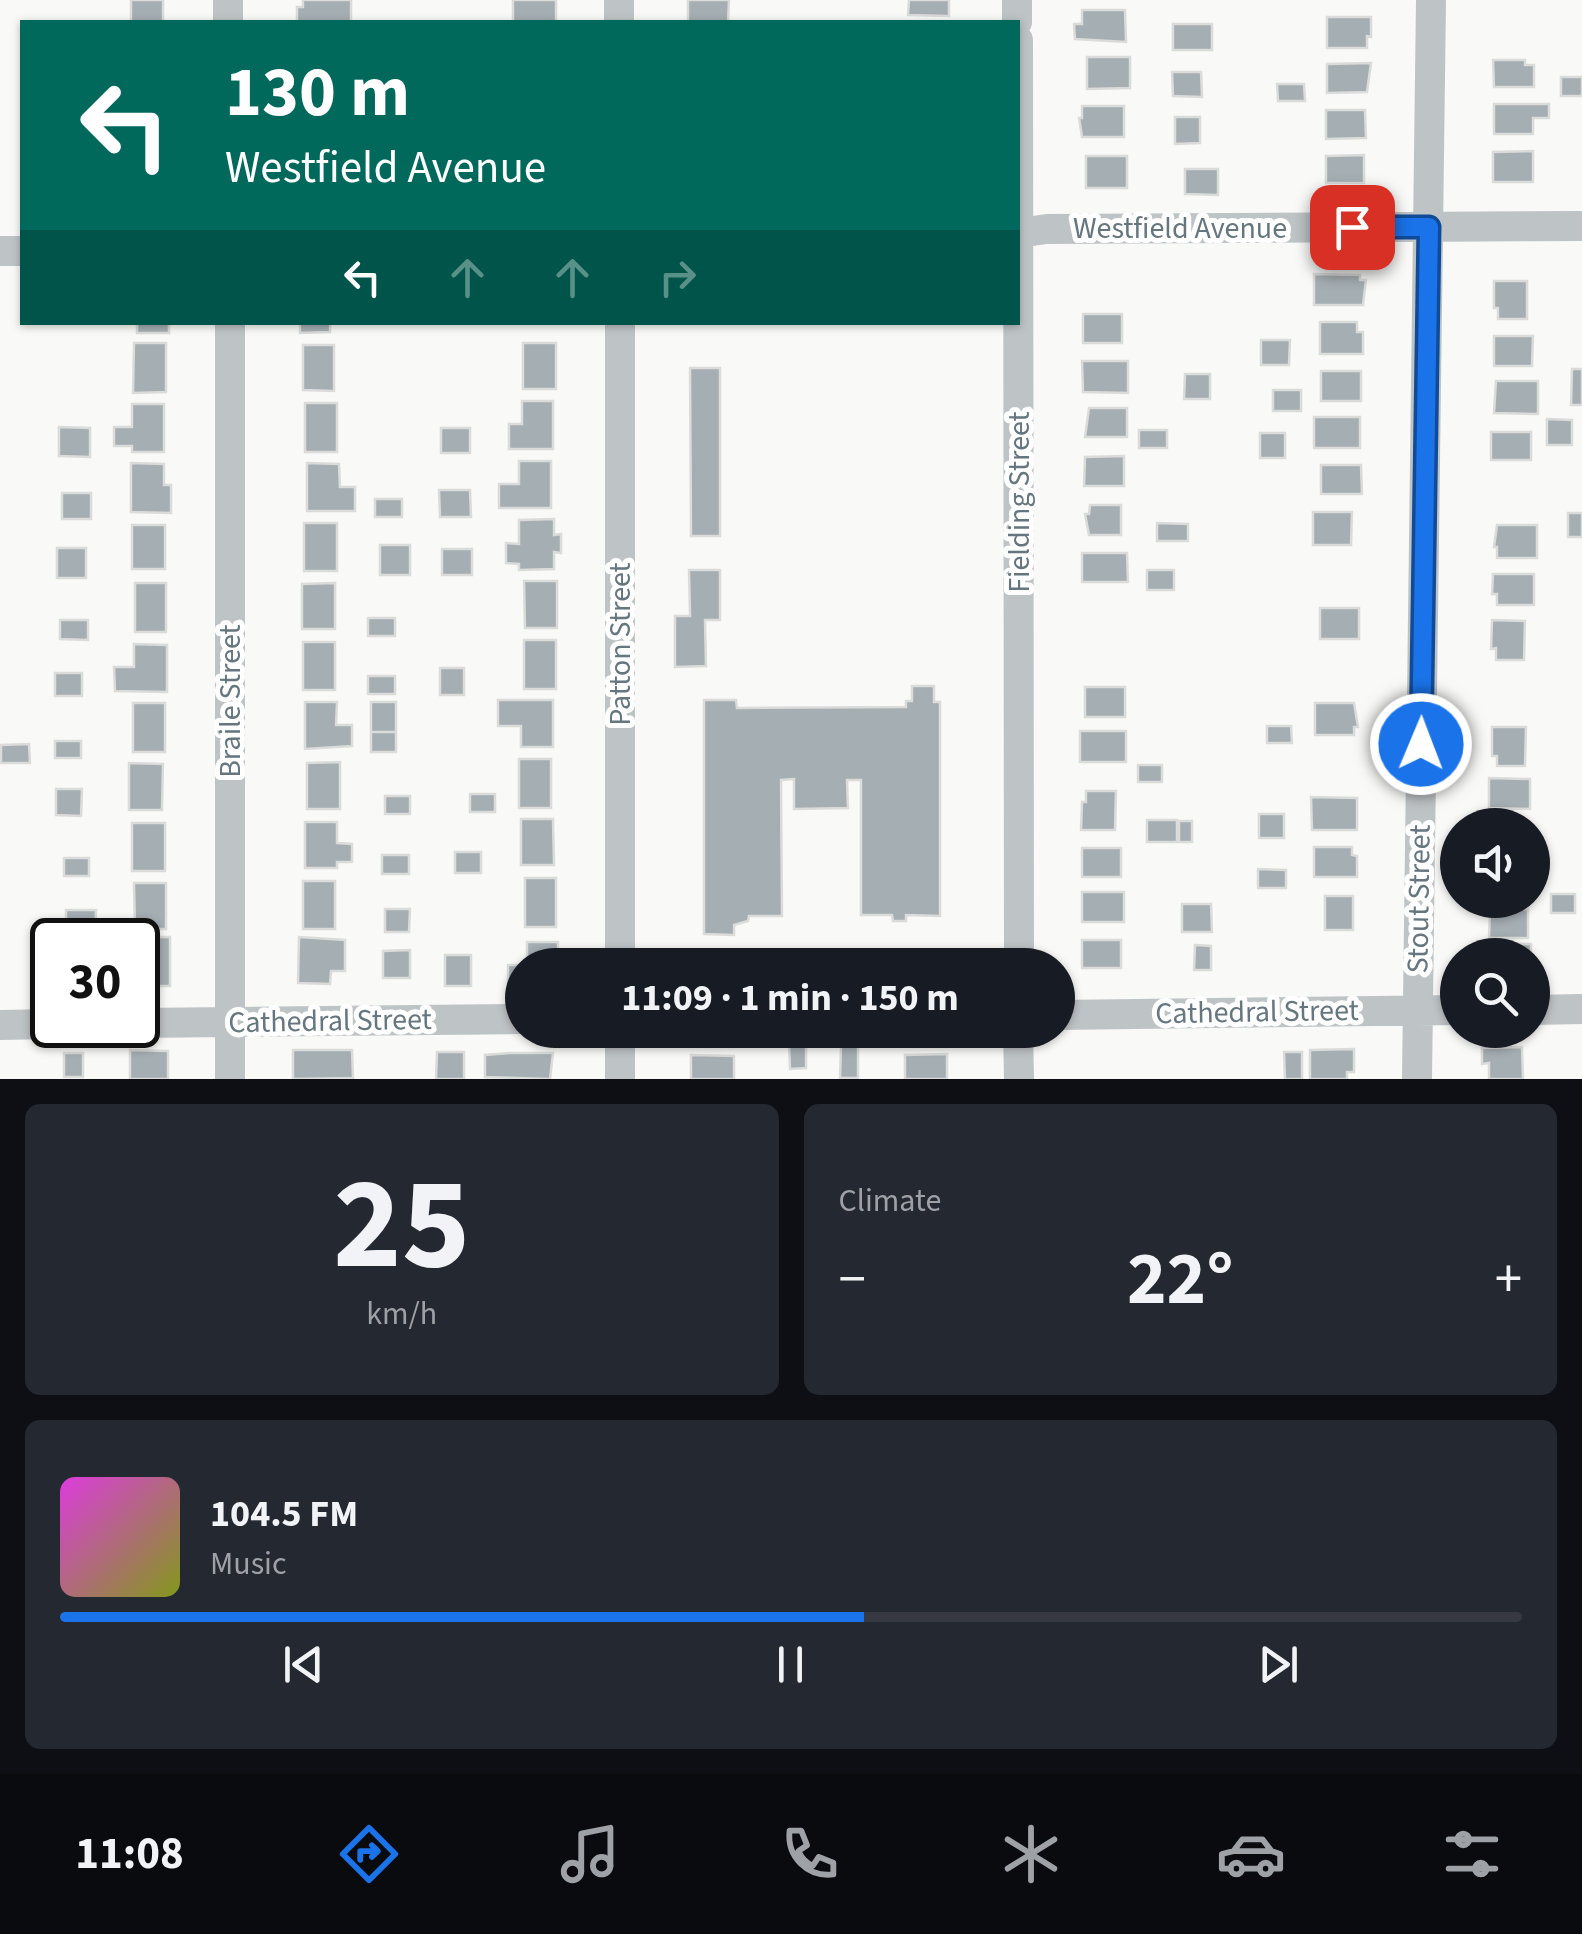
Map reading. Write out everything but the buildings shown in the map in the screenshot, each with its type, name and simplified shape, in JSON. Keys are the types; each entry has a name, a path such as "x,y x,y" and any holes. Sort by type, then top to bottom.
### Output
{"street":[{"name":"Stout Street","path":"1417,1079 1431,0"},
{"name":"Westfield Avenue","path":"1020,233 1047,229 1582,226"},
{"name":"Braile Street","path":"230,325 230,1079"},
{"name":"Patton Street","path":"620,325 620,948"},
{"name":"Fielding Street","path":"1018,325 1019,948"},
{"path":"1550,1010 1582,1009"},
{"name":"Cathedral Street","path":"1075,1014 1440,1010"},
{"name":"Cathedral Street","path":"160,1023 505,1019"},
{"path":"0,1025 30,1024"},
{"path":"620,1048 620,1079"},
{"path":"1018,1048 1018,1079"}],"route":[{"path":"1352,227 1429,227 1421,744"}]}
